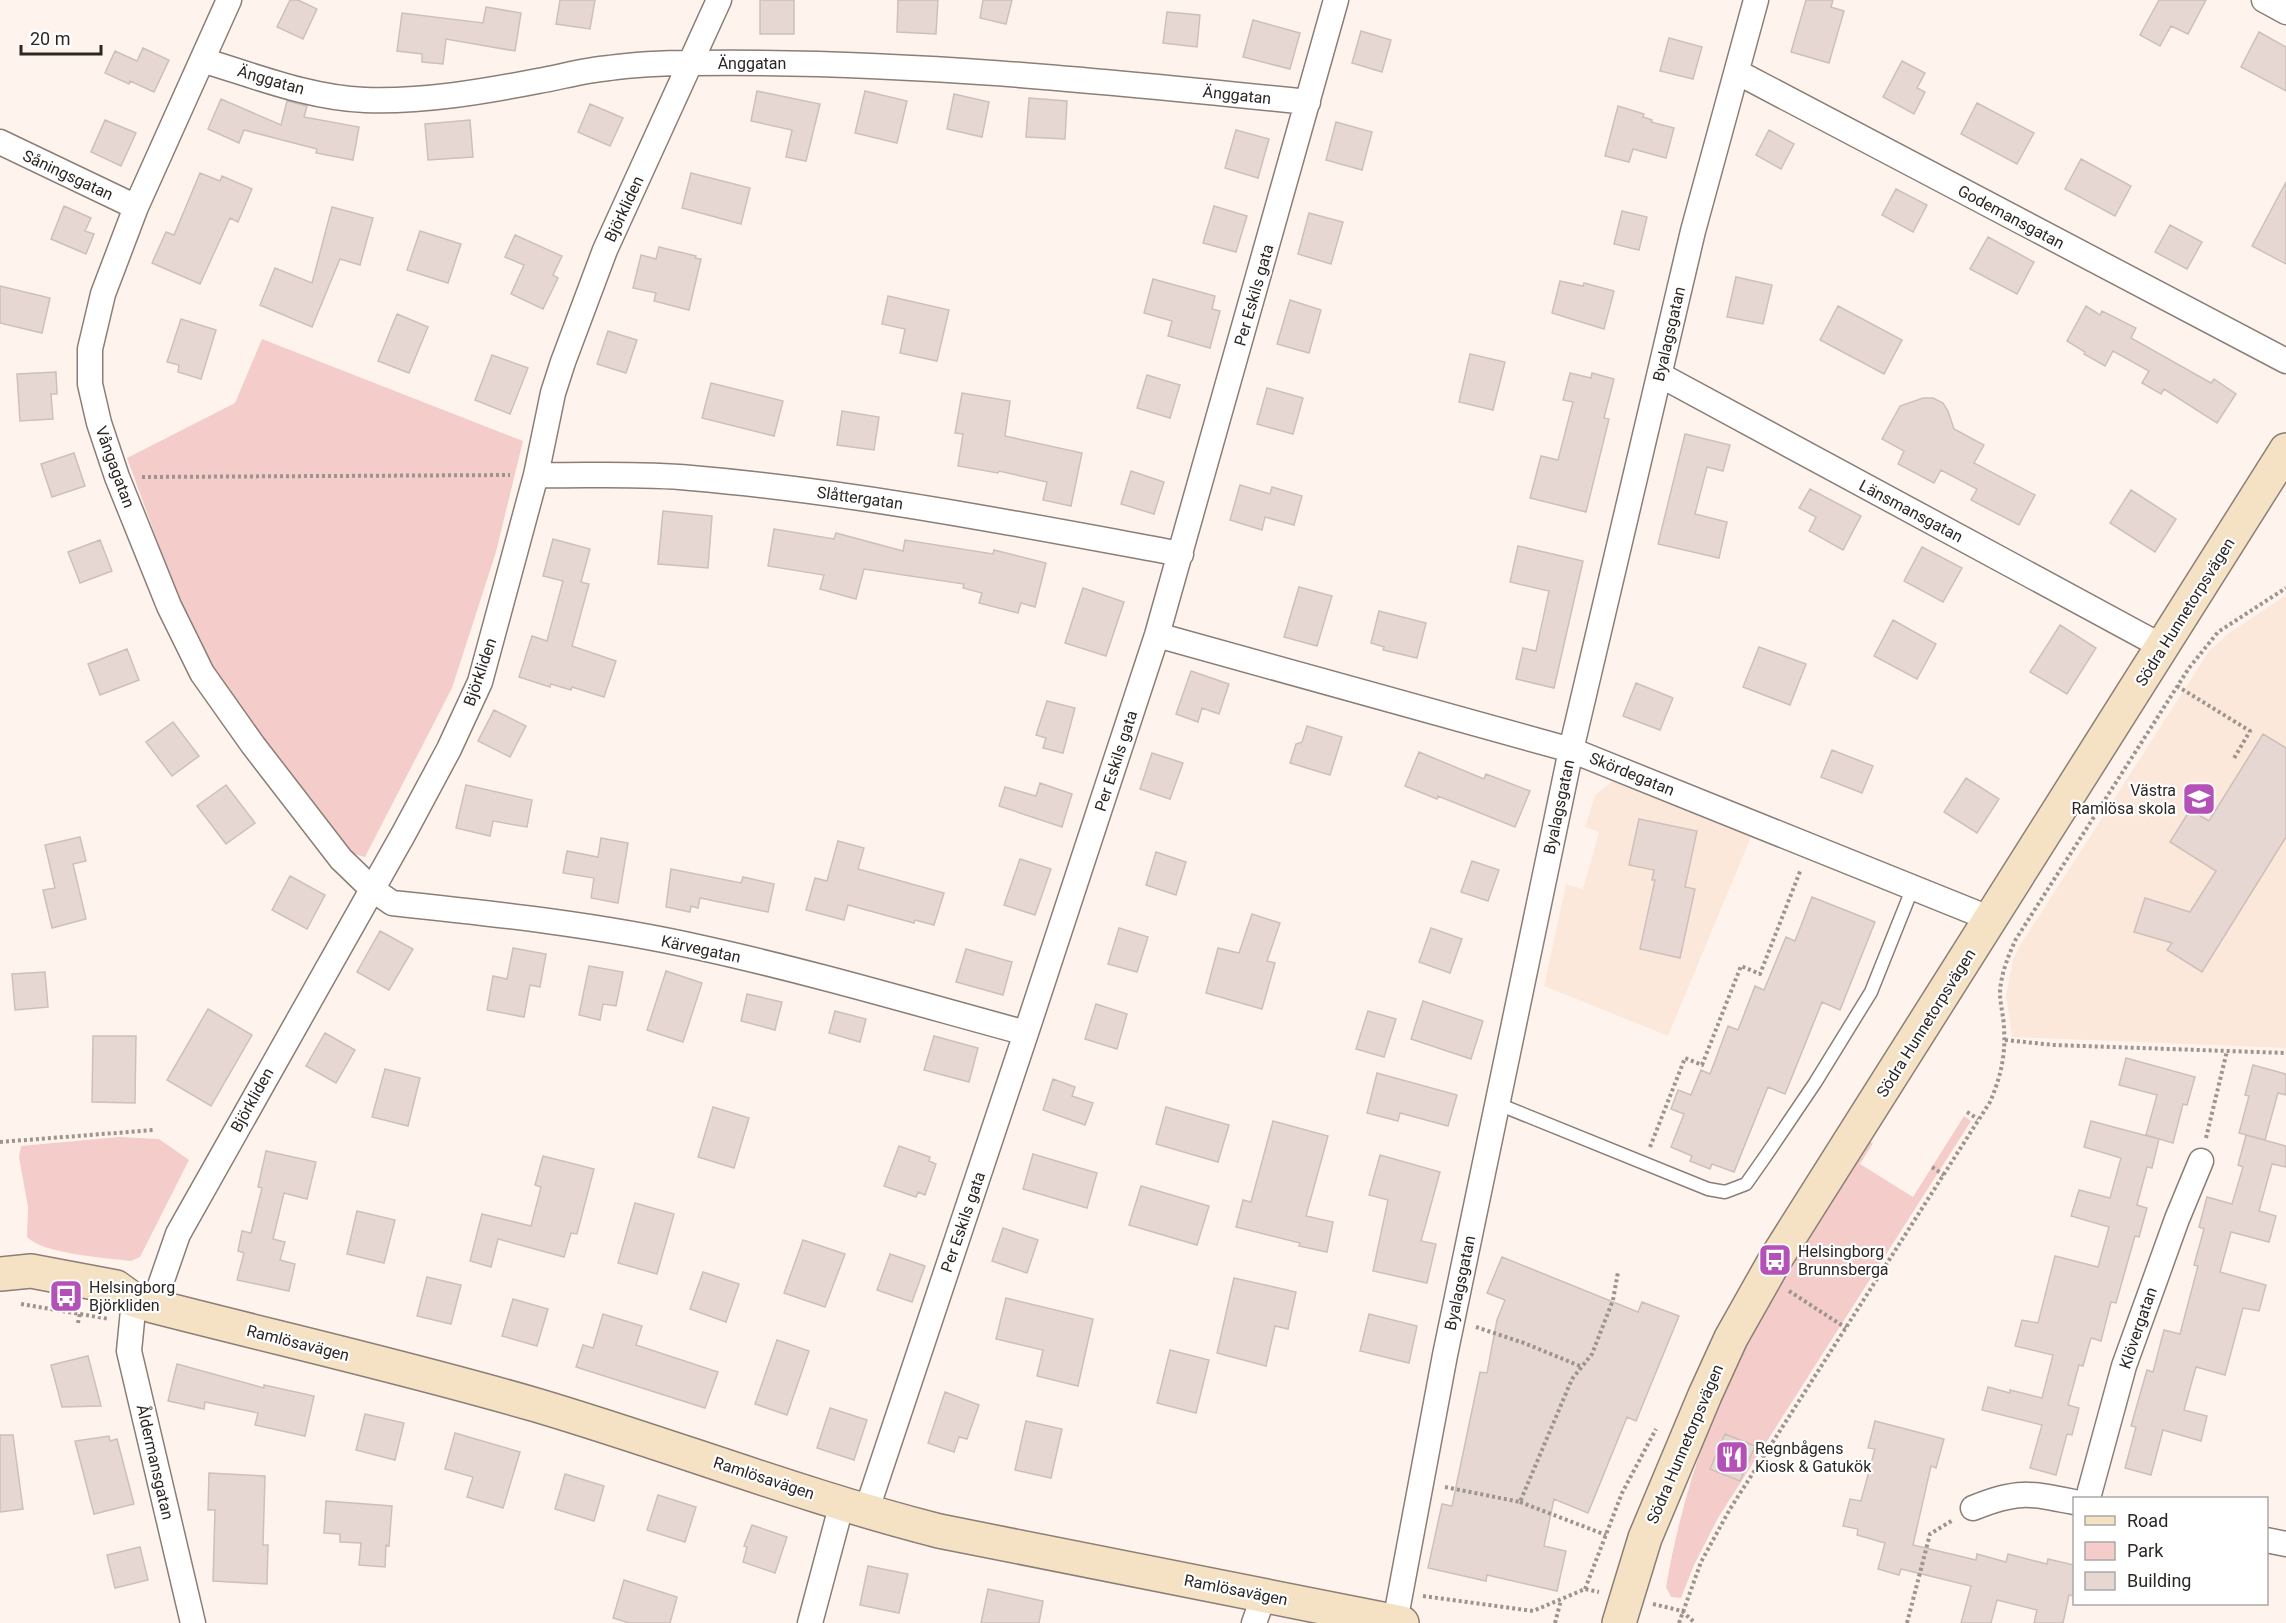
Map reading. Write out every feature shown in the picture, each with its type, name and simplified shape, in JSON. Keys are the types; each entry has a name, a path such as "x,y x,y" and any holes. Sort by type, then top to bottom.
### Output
{"street":[{"name":"Vångagatan","path":"229,0 136,207 102,294 90,349 90,384 99,423 117,477 169,606 202,673 253,745 341,859 372,889"},
{"name":"Björkliden","path":"144,1303 178,1234 449,749 480,682 536,475 553,393 562,362 605,250 719,0"},
{"name":"Per Eskils gata","path":"810,1623 1026,1034 1157,635 1336,0"},
{"name":"Byalagsgatan","path":"1398,1614 1453,1320 1571,750 1693,231 1756,0"},
{"path":"2264,0 2286,12"},
{"name":"Änggatan","path":"202,60 280,84 324,95 362,100 397,100 496,89 608,68 691,63 854,64 983,71 1308,102"},
{"name":"Godemansgatan","path":"1737,72 2286,361"},
{"name":"Såningsgatan","path":"0,142 136,207"},
{"name":"Länsmansgatan","path":"1660,375 2163,647"},
{"name":"Södra Hunnetorpsvägen","path":"1623,1611 1645,1538 1731,1338 1775,1260 2286,450"},
{"name":"Slåttergatan","path":"536,475 688,477 804,490 942,510 1181,554"},
{"name":"Skördegatan","path":"1157,635 1571,750 1991,919"},
{"name":"Kärvegatan","path":"372,889 392,903 547,919 700,947 834,980 1026,1034"},
{"name":"Klövergatan","path":"2088,1497 2124,1366 2177,1219 2201,1161"},
{"name":"Ramlösavägen","path":"0,1274 30,1271 116,1287 144,1303 441,1378 553,1410 854,1508 1259,1609 1398,1614"},
{"name":"Ramlösavägen","path":"0,1279 28,1289 113,1305 144,1303"},
{"name":"Åldermansgatan","path":"144,1303 129,1351 193,1623"},
{"path":"1973,1508 1999,1497 2030,1493 2073,1502"},
{"path":"2268,1540 2286,1544"}],"lane":[{"path":"1498,1104 1708,1189 1725,1192 1746,1184 1815,1083 1870,992 1912,887"}],"path":[{"path":"117,477 536,475"},
{"path":"1679,1623 1701,1562 1730,1509 1944,1174 1997,1084 2005,1040 2000,997 2001,984 2008,957 2016,939 2189,668 2218,632 2286,588"},
{"path":"2177,686 2250,731 2233,760"},
{"path":"1643,1163 1685,1058 1702,1065 1742,966 1760,974 1810,846"},
{"path":"2005,1040 2054,1045 2286,1053"},
{"path":"2201,1161 2227,1051"},
{"path":"1966,1112 1978,1119"},
{"path":"0,1143 154,1130"},
{"path":"1932,1167 1944,1174"},
{"path":"1520,1502 1565,1395 1580,1366 1592,1353 1613,1300 1618,1272"},
{"path":"1784,1288 1846,1328"},
{"path":"63,1319 66,1303"},
{"path":"78,1323 81,1306"},
{"path":"1453,1320 1524,1342 1580,1366"},
{"path":"1421,1482 1520,1502 1606,1535"},
{"path":"1398,1614 1433,1596 1533,1611 1585,1589 1622,1493"},
{"path":"1907,1623 1930,1534 1973,1508"},
{"path":"1585,1589 1623,1611 1682,1611 1695,1623"},
{"path":"1555,1623 1561,1599"}],"shaded area":[{"name":"Västra Ramlösa skola","path":"2286,595 2286,1048 2012,1037 2006,995 2013,960 2019,947 2209,651 2229,633"},
{"path":"1613,781 1751,837 1668,1036 1544,986 1566,884 1583,889 1599,832 1585,827 1595,795"}],"green space":[{"path":"262,339 523,441 496,552 452,688 365,857 347,852 247,724 187,622 127,458 235,403"},
{"path":"1964,1116 1971,1121 1718,1518 1694,1565 1681,1598 1671,1597 1666,1587 1672,1554 1689,1489 1710,1425 1736,1362 1792,1259 1869,1142 1873,1143 1860,1164 1913,1197"},
{"path":"119,1137 159,1139 189,1160 140,1257 131,1261 76,1254 47,1248 27,1237 28,1207 19,1157 21,1146"}],"building":[{"path":"290,0 298,0 317,9 303,39 277,27"},
{"path":"560,0 595,0 590,29 556,24"},
{"path":"760,0 794,0 794,34 760,34"},
{"path":"898,0 938,0 936,34 897,32"},
{"path":"983,0 1012,0 1006,24 980,18"},
{"path":"1806,0 1833,0 1831,7 1844,11 1829,63 1791,52"},
{"path":"2159,0 2206,0 2188,34 2171,26 2160,46 2140,35"},
{"path":"486,7 521,13 515,51 446,39 443,64 422,62 422,54 397,51 402,13 483,23"},
{"path":"1167,12 1200,15 1197,47 1163,43"},
{"path":"1253,20 1300,33 1290,69 1243,57"},
{"path":"1361,31 1391,40 1382,72 1352,63"},
{"path":"2259,32 2286,47 2286,91 2241,67"},
{"path":"1669,38 1702,47 1693,79 1660,71"},
{"path":"143,48 169,60 154,92 105,73 115,51 137,61"},
{"path":"1902,61 1925,73 1917,88 1925,92 1914,114 1883,97"},
{"path":"757,91 820,104 806,161 786,157 792,130 751,121"},
{"path":"865,91 907,101 897,143 855,133"},
{"path":"954,94 989,102 982,137 947,129"},
{"path":"1029,98 1067,101 1065,139 1026,137"},
{"path":"221,99 281,125 287,101 307,106 304,117 359,127 353,160 316,153 317,149 244,130 239,143 208,129"},
{"path":"1977,103 2034,133 2017,164 1961,134"},
{"path":"590,104 623,118 610,146 578,132"},
{"path":"1618,106 1644,114 1643,117 1652,120 1651,122 1674,128 1666,158 1633,149 1629,162 1605,156"},
{"path":"105,120 136,133 121,166 91,152"},
{"path":"470,120 473,157 428,160 425,124"},
{"path":"1336,122 1372,132 1362,170 1326,160"},
{"path":"1236,130 1269,139 1258,178 1225,168"},
{"path":"1769,130 1794,144 1781,169 1756,155"},
{"path":"2081,159 2131,186 2115,216 2065,189"},
{"path":"200,173 220,181 222,176 252,189 238,222 230,218 200,284 152,263 166,232 174,235"},
{"path":"691,173 750,188 741,224 682,208"},
{"path":"2286,182 2286,264 2252,246"},
{"path":"1896,189 1927,205 1913,232 1882,215"},
{"path":"64,206 91,218 85,231 94,234 86,254 51,239"},
{"path":"1214,206 1247,216 1236,252 1203,243"},
{"path":"332,207 373,218 360,265 340,259 312,327 260,305 275,268 312,283"},
{"path":"1622,211 1647,217 1639,250 1614,244"},
{"path":"1309,213 1343,222 1331,264 1298,254"},
{"path":"2170,225 2202,242 2187,269 2155,252"},
{"path":"420,231 461,244 448,283 407,270"},
{"path":"515,235 562,256 553,275 558,278 543,309 511,294 524,265 505,257"},
{"path":"1988,237 2034,262 2017,294 1970,269"},
{"path":"659,247 701,259 689,310 654,301 656,293 633,288 641,255 656,259"},
{"path":"1736,277 1772,285 1763,324 1727,317"},
{"path":"1153,279 1215,296 1212,309 1220,311 1210,348 1168,336 1172,321 1144,313"},
{"path":"1560,281 1583,286 1584,283 1614,291 1604,329 1552,313"},
{"path":"0,286 50,298 42,333 0,323"},
{"path":"888,296 949,310 937,361 900,353 905,329 882,324"},
{"path":"1290,300 1321,310 1309,353 1277,344"},
{"path":"1838,306 1902,340 1884,374 1820,340"},
{"path":"2086,306 2100,315 2102,311 2136,328 2131,338 2211,383 2214,379 2236,394 2217,423 2164,389 2161,394 2142,383 2149,371 2113,351 2105,366 2067,341"},
{"path":"397,314 428,327 409,373 378,361"},
{"path":"181,319 216,330 201,379 178,372 179,365 167,362"},
{"path":"608,331 637,340 626,373 597,364"},
{"path":"1470,354 1505,362 1493,410 1459,402"},
{"path":"492,355 528,368 510,414 475,400"},
{"path":"56,372 57,394 51,394 53,419 20,421 17,374"},
{"path":"1570,373 1591,378 1592,373 1614,379 1604,418 1609,419 1586,512 1530,498 1541,456 1558,460 1573,402 1563,400"},
{"path":"1147,375 1180,385 1170,418 1137,408"},
{"path":"711,383 783,401 774,436 702,418"},
{"path":"1267,388 1303,398 1293,434 1257,424"},
{"path":"962,393 1010,401 1005,436 1082,453 1071,506 1043,500 1047,482 999,471 998,473 958,466 963,434 955,433"},
{"path":"1923,398 1933,398 1943,403 1954,429 1984,445 1974,463 2035,495 2019,525 1971,500 1977,489 1941,470 1934,483 1898,464 1904,451 1882,439 1900,406"},
{"path":"842,411 879,417 874,450 837,445"},
{"path":"1685,434 1730,445 1723,471 1707,467 1695,514 1727,522 1719,558 1658,544"},
{"path":"74,453 85,486 52,497 41,464"},
{"path":"1131,471 1164,482 1154,514 1121,504"},
{"path":"1240,485 1270,494 1272,487 1302,496 1294,525 1265,517 1262,530 1230,520"},
{"path":"1810,489 1861,516 1843,550 1809,531 1816,517 1799,508"},
{"path":"2131,490 2176,519 2155,552 2110,523"},
{"path":"663,511 712,516 708,568 658,564"},
{"path":"774,529 834,539 836,533 903,551 905,540 993,554 994,550 1046,563 1035,607 1021,603 1018,613 979,603 982,593 963,588 964,584 864,569 856,599 820,589 824,575 768,566"},
{"path":"553,539 590,549 581,582 589,584 572,646 616,661 604,697 572,687 571,690 551,684 550,687 519,677 532,636 547,641 563,581 543,576"},
{"path":"100,540 112,571 80,583 68,552"},
{"path":"1518,546 1583,561 1554,688 1516,679 1523,648 1536,651 1549,591 1510,582"},
{"path":"1922,547 1962,568 1943,602 1904,581"},
{"path":"1299,587 1332,596 1317,646 1284,637"},
{"path":"1083,588 1124,602 1106,656 1065,643"},
{"path":"1379,611 1426,623 1417,658 1383,650 1384,647 1371,643"},
{"path":"1893,620 1936,644 1917,679 1874,656"},
{"path":"2060,625 2096,648 2067,694 2030,672"},
{"path":"1759,647 1806,664 1790,705 1743,687"},
{"path":"127,649 139,680 100,695 88,664"},
{"path":"1191,671 1229,684 1219,714 1202,708 1198,722 1176,714"},
{"path":"1636,683 1673,698 1660,730 1623,716"},
{"path":"1047,701 1075,708 1063,753 1043,748 1046,738 1036,735"},
{"path":"494,710 526,726 510,757 478,741"},
{"path":"173,722 199,756 172,776 146,742"},
{"path":"1307,726 1342,737 1330,775 1290,763 1296,744 1302,742"},
{"path":"2263,734 2286,748 2286,837 2202,972 2167,950 2172,943 2134,932 2145,898 2190,912 2216,871 2170,842 2190,810 2209,821"},
{"path":"1832,750 1873,766 1862,793 1821,777"},
{"path":"1419,752 1484,779 1486,774 1530,791 1515,827 1438,796 1437,799 1405,786"},
{"path":"1152,753 1183,763 1170,799 1140,789"},
{"path":"1966,778 1999,799 1977,833 1944,812"},
{"path":"1040,783 1072,794 1062,827 999,806 1005,787 1036,796"},
{"path":"226,785 255,823 226,844 197,806"},
{"path":"466,785 532,800 527,827 493,821 490,836 456,828"},
{"path":"1639,819 1697,831 1685,887 1695,889 1680,958 1640,949 1655,880 1652,880 1654,870 1629,865"},
{"path":"80,837 86,861 73,864 86,919 52,928 43,890 55,888 45,845"},
{"path":"601,838 628,843 618,903 591,898 594,878 563,873 567,851 598,857"},
{"path":"838,841 864,848 858,869 944,893 934,925 915,920 914,923 848,905 844,920 806,910 815,878 827,881"},
{"path":"1156,852 1186,862 1176,895 1146,885"},
{"path":"1020,859 1051,869 1035,915 1004,905"},
{"path":"1472,861 1499,870 1488,901 1461,892"},
{"path":"671,869 741,883 743,877 774,884 768,912 700,898 698,908 691,906 690,912 666,907"},
{"path":"290,876 325,895 307,929 272,910"},
{"path":"1812,897 1875,922 1840,1010 1822,1002 1785,1094 1768,1087 1734,1172 1712,1164 1710,1169 1690,1161 1692,1156 1671,1147 1684,1114 1671,1109 1678,1090 1691,1095 1701,1070 1710,1074 1728,1026 1738,1030 1755,986 1764,990 1786,937 1795,941"},
{"path":"1252,914 1280,923 1267,961 1275,963 1262,1009 1206,993 1218,948 1239,953"},
{"path":"1119,928 1148,937 1137,972 1108,964"},
{"path":"1431,928 1462,939 1450,973 1419,962"},
{"path":"380,931 413,949 389,990 357,972"},
{"path":"513,948 546,954 540,987 530,985 524,1017 487,1010 493,976 507,979"},
{"path":"966,949 1012,962 1003,995 956,982"},
{"path":"589,966 623,972 616,1006 603,1004 600,1020 579,1015"},
{"path":"666,971 702,983 683,1042 647,1030"},
{"path":"45,972 48,1007 15,1010 12,974"},
{"path":"747,994 782,1002 775,1030 741,1021"},
{"path":"1423,1001 1483,1021 1471,1059 1411,1039"},
{"path":"1096,1004 1127,1014 1117,1049 1085,1039"},
{"path":"208,1009 252,1035 211,1106 167,1080"},
{"path":"835,1011 866,1019 860,1042 829,1033"},
{"path":"1368,1011 1396,1019 1384,1057 1356,1049"},
{"path":"325,1033 355,1050 336,1083 306,1066"},
{"path":"93,1036 136,1036 135,1103 92,1102"},
{"path":"934,1036 978,1048 969,1082 924,1070"},
{"path":"2126,1058 2195,1077 2187,1105 2183,1104 2173,1143 2146,1135 2157,1095 2119,1085"},
{"path":"2253,1065 2286,1074 2286,1095 2278,1093 2265,1140 2239,1133 2249,1096 2245,1095"},
{"path":"385,1069 420,1078 408,1126 372,1117"},
{"path":"1377,1073 1457,1095 1448,1126 1400,1113 1398,1121 1367,1113"},
{"path":"1053,1079 1075,1087 1072,1096 1093,1103 1085,1125 1043,1110"},
{"path":"713,1107 749,1118 734,1168 698,1157"},
{"path":"1166,1107 1229,1125 1218,1162 1156,1144"},
{"path":"1273,1121 1328,1136 1306,1216 1333,1222 1327,1252 1236,1227 1243,1200 1251,1202"},
{"path":"2091,1121 2159,1139 2152,1168 2147,1167 2137,1205 2147,1208 2139,1237 2135,1236 2116,1303 2111,1302 2101,1341 2091,1338 2083,1366 2079,1365 2068,1405 2079,1408 2072,1435 2067,1434 2056,1475 2030,1468 2042,1425 1982,1410 1988,1387 2042,1398 2053,1355 2015,1346 2022,1320 2038,1323 2055,1256 2098,1267 2109,1227 2071,1216 2079,1190 2110,1198 2121,1158 2084,1147"},
{"path":"2246,1135 2286,1146 2286,1167 2272,1164 2259,1211 2276,1216 2269,1242 2231,1232 2220,1272 2266,1285 2259,1311 2243,1308 2225,1375 2196,1367 2184,1410 2207,1416 2201,1441 2163,1430 2151,1475 2125,1468 2136,1427 2131,1426 2147,1370 2153,1372 2164,1330 2180,1334 2198,1266 2194,1265 2204,1229 2199,1227 2207,1197 2232,1204 2243,1167 2238,1165"},
{"path":"899,1146 930,1157 929,1161 936,1164 925,1195 918,1192 916,1197 884,1186"},
{"path":"266,1151 316,1162 307,1199 284,1193 273,1239 285,1242 280,1260 295,1264 289,1291 237,1280 244,1253 238,1251 242,1231 251,1233 262,1188 258,1187"},
{"path":"1033,1154 1097,1173 1087,1208 1023,1189"},
{"path":"1380,1155 1440,1172 1421,1241 1436,1244 1427,1283 1373,1271 1388,1200 1369,1195"},
{"path":"543,1156 594,1169 577,1234 571,1233 564,1257 498,1239 491,1267 470,1261 482,1214 531,1226 541,1187 535,1185"},
{"path":"1141,1186 1209,1206 1197,1245 1129,1225"},
{"path":"635,1203 674,1214 657,1274 618,1263"},
{"path":"357,1211 395,1220 384,1263 347,1254"},
{"path":"1003,1228 1038,1240 1027,1273 992,1261"},
{"path":"803,1240 845,1254 825,1307 784,1293"},
{"path":"890,1254 925,1266 912,1302 877,1290"},
{"path":"1502,1257 1638,1312 1642,1302 1679,1316 1636,1421 1627,1417 1588,1513 1554,1499 1544,1546 1566,1551 1557,1591 1487,1575 1486,1581 1428,1568 1442,1504 1452,1506 1480,1372 1487,1373 1497,1320 1505,1300 1487,1293"},
{"path":"703,1272 739,1284 726,1322 690,1309"},
{"path":"427,1277 461,1285 451,1324 417,1316"},
{"path":"1234,1278 1296,1292 1288,1329 1275,1326 1266,1366 1217,1353"},
{"path":"1006,1298 1093,1319 1078,1386 1037,1376 1043,1350 996,1339"},
{"path":"513,1299 548,1309 537,1346 502,1336"},
{"path":"603,1314 642,1326 636,1345 718,1372 705,1408 576,1367 583,1345 593,1348"},
{"path":"1369,1314 1417,1326 1409,1363 1360,1351"},
{"path":"777,1340 809,1351 787,1415 755,1404"},
{"path":"1170,1350 1209,1360 1196,1413 1157,1403"},
{"path":"88,1356 101,1406 62,1407 51,1365"},
{"path":"177,1364 264,1388 264,1385 314,1396 305,1436 255,1425 258,1413 205,1402 204,1409 168,1401"},
{"path":"945,1392 979,1405 967,1439 959,1437 954,1452 928,1443"},
{"path":"830,1408 867,1420 854,1460 817,1448"},
{"path":"365,1414 404,1423 395,1460 356,1450"},
{"path":"1026,1421 1062,1429 1051,1478 1015,1470"},
{"path":"1875,1421 1944,1439 1936,1468 1931,1466 1913,1545 1976,1560 1977,1554 2006,1562 2008,1554 2047,1564 2048,1559 2073,1565 2073,1596 2069,1595 2063,1623 2034,1623 2037,1610 1997,1600 1991,1623 1961,1623 1971,1586 1901,1569 1899,1575 1878,1569 1885,1543 1857,1535 1858,1529 1843,1526 1850,1499 1861,1501 1875,1449 1868,1448"},
{"path":"455,1433 520,1452 503,1508 467,1497 473,1477 445,1469"},
{"name":"Regnbågens Kiosk & Gatukök","path":"1725,1434 1755,1446 1740,1481 1710,1469"},
{"path":"0,1435 13,1435 23,1509 0,1512"},
{"path":"109,1436 110,1441 117,1439 134,1504 94,1514 75,1441"},
{"path":"209,1473 265,1476 263,1545 268,1545 267,1584 213,1581 215,1510 208,1510"},
{"path":"565,1474 604,1486 594,1521 555,1509"},
{"path":"658,1495 696,1507 685,1542 647,1530"},
{"path":"326,1501 392,1506 385,1567 359,1565 361,1543 340,1542 340,1534 324,1533"},
{"path":"752,1525 787,1537 775,1573 743,1562 747,1547 744,1546"},
{"path":"140,1547 148,1580 115,1588 107,1555"},
{"path":"868,1566 908,1574 899,1613 860,1605"},
{"path":"624,1580 677,1597 670,1623 629,1623 613,1618"},
{"path":"988,1589 1043,1601 1039,1623 981,1623"}],"place":[{"name":"Västra Ramlösa skola","path":"2199,799"},
{"name":"Helsingborg Brunnsberga","path":"1775,1260"},
{"name":"Helsingborg Björkliden","path":"66,1296"},
{"name":"Regnbågens Kiosk & Gatukök","path":"1732,1457"}]}
